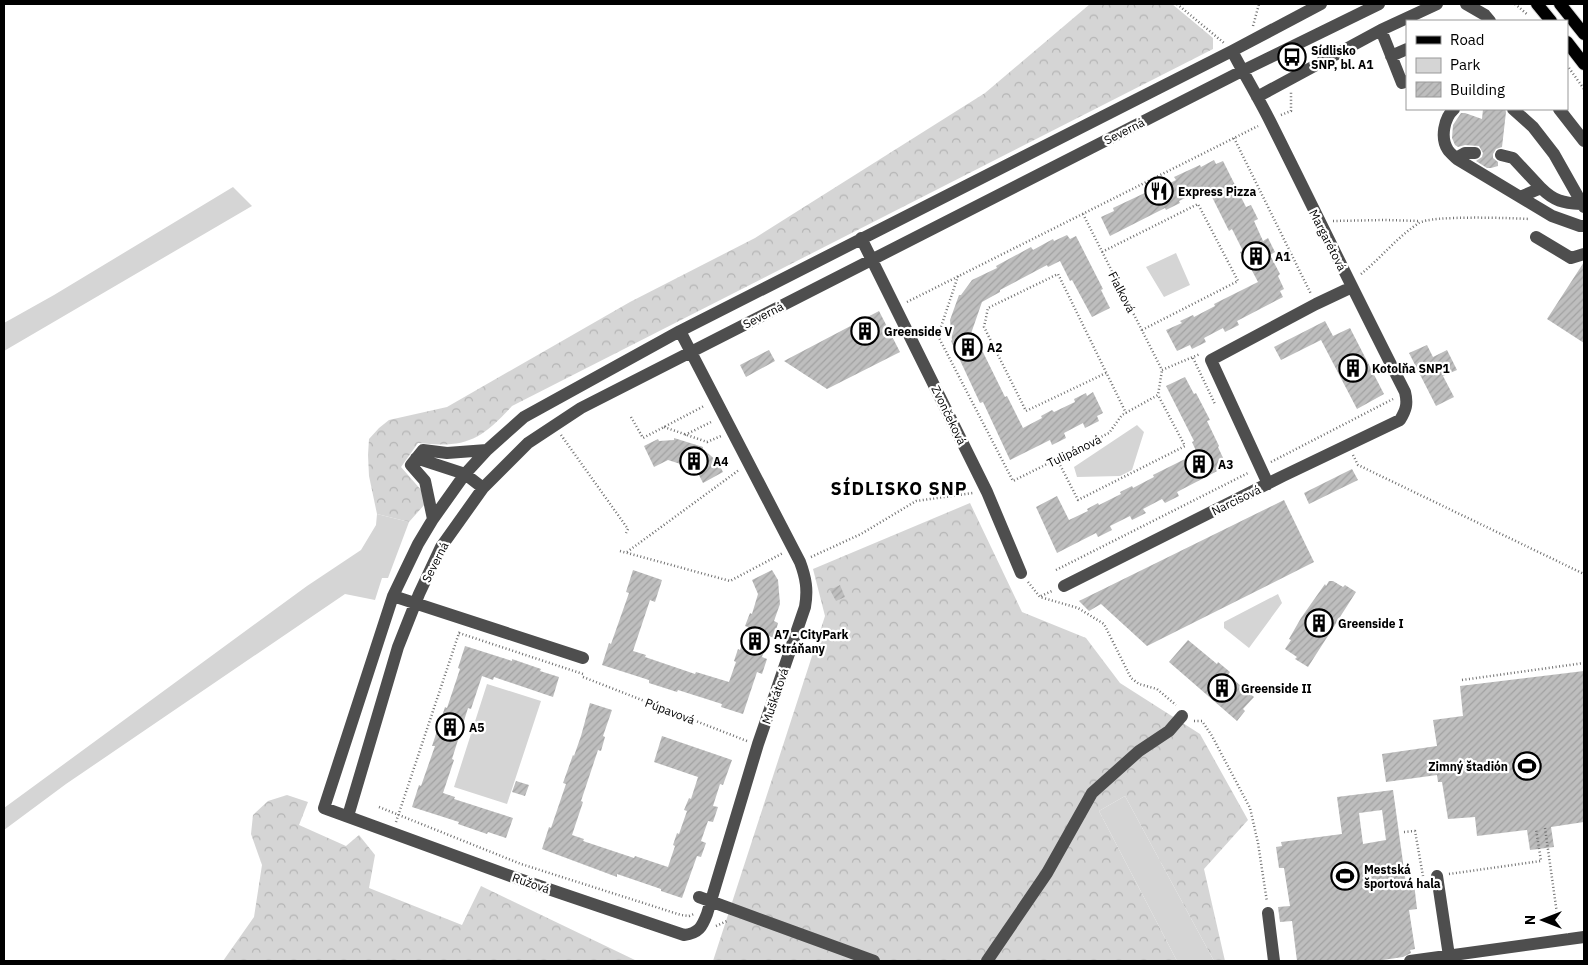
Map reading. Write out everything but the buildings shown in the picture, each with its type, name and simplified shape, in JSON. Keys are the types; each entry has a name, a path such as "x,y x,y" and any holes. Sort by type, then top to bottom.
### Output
{"main road":[{"path":"1537,4 1550,20"},
{"path":"1560,4 1584,34"},
{"path":"1568,43 1584,64"}],"street":[{"name":"Severná","path":"324,808 393,596 406,566 433,519 465,474 487,450 524,417 680,331 1321,4"},
{"name":"Severná","path":"348,816 390,673 415,603 441,547 483,488 528,443 581,408 1242,71 1379,4"},
{"path":"1257,97 1381,30 1437,4"},
{"path":"1466,4 1485,15 1489,20"},
{"path":"1381,30 1402,83 1406,81"},
{"path":"1391,56 1406,49"},
{"name":"Margarétová","path":"1232,51 1269,120 1405,392 1408,401 1405,411"},
{"path":"1453,110 1448,114 1443,138 1448,150 1456,158 1552,216 1584,226"},
{"path":"1514,110 1532,126 1554,154 1583,205"},
{"path":"1560,110 1584,141"},
{"path":"1456,158 1465,153 1475,153"},
{"path":"1501,155 1513,158 1551,198 1566,203 1583,205"},
{"path":"1520,197 1541,188"},
{"path":"1536,237 1571,258 1584,254"},
{"name":"Zvončeková","path":"861,238 987,492 1021,573"},
{"path":"1268,484 1211,360 1351,285"},
{"name":"Muškátová","path":"680,331 800,562 806,578 808,592 706,904"},
{"name":"Narcisová","path":"1064,586 1400,420 1405,411"},
{"path":"433,519 425,481 411,465 416,458 423,450 447,453 487,450"},
{"path":"416,458 465,474 483,488"},
{"path":"393,596 583,658"},
{"path":"987,961 1047,873 1092,793 1139,751 1170,731 1182,716"},
{"name":"Ružová","path":"324,808 516,878 673,932 684,935 695,933 702,927"},
{"path":"1437,876 1448,956"},
{"path":"702,927 706,904 741,912 874,961"},
{"path":"1268,913 1274,961"},
{"path":"1410,961 1584,937"}],"path":[{"path":"1177,4 1215,33 1232,51"},
{"path":"1250,40 1259,4"},
{"path":"1516,4 1530,17"},
{"path":"1568,66 1584,90"},
{"path":"896,307 1269,120 1291,111 1291,88 1288,80"},
{"path":"1234,138 1316,304"},
{"path":"1102,252 1198,204 1238,281 1142,330"},
{"name":"Fialková","path":"1082,214 1162,370 1158,395"},
{"path":"1319,222 1354,220 1421,222 1454,218 1536,219 1552,216"},
{"path":"1351,285 1399,238 1421,222"},
{"path":"1106,373 1026,411 984,326 988,308 1058,274 1126,413"},
{"name":"Tulipánová","path":"958,276 938,336 1013,481 1109,434 1122,415 1158,395"},
{"path":"1056,570 1405,392"},
{"path":"1057,459 1078,500 1185,446 1158,395"},
{"path":"631,417 643,438 716,401"},
{"path":"686,435 724,416"},
{"path":"554,426 628,528 626,533"},
{"path":"664,427 707,442 732,431"},
{"path":"1348,445 1358,465 1584,574"},
{"path":"626,553 749,463"},
{"path":"800,562 861,534 916,501 987,492"},
{"path":"620,551 730,581 793,548"},
{"path":"1021,573 1040,597"},
{"path":"393,832 463,619"},
{"name":"Púpavová","path":"459,633 582,675 758,744"},
{"path":"1462,680 1584,663"},
{"path":"378,807 521,864 681,915 689,916 694,914 706,904"},
{"path":"1545,828 1561,940"},
{"path":"1404,832 1414,831 1424,878 1541,861 1536,829"},
{"path":"702,927 715,927 741,912"}],"green space":[{"path":"1090,4 1172,4 1213,38 1213,49 512,406 490,427 471,439 460,443 448,444 418,443 401,467 422,491 425,504 409,522 377,514 369,476 369,439 389,420 447,407 630,302 755,238 985,93"},
{"path":"233,187 252,206 4,351 4,323"},
{"path":"1176,253 1190,285 1164,297 1146,267"},
{"path":"1137,425 1144,432 1132,470 1120,476 1077,477 1074,467"},
{"path":"970,503 1022,612 1086,638 1120,683 1200,734 1248,820 1204,869 1225,961 1214,961 1125,796 1099,811 1177,961 713,961 825,616 813,569"},
{"path":"377,514 409,522 388,578 382,578 375,600 345,594 66,784 4,830 4,808 307,586 361,550 376,525"},
{"path":"1278,594 1282,603 1249,648 1224,628 1224,622"},
{"path":"487,684 541,701 507,804 454,787"},
{"path":"287,795 308,802 299,825 346,846 359,835 375,855 369,888 462,925 481,886 637,961 223,961 254,917 262,865 251,834 253,815 268,801"},
{"path":"1125,796 1214,961 1177,961 1099,811"}],"place":[{"name":"Sídlisko SNP, bl. A1","path":"1292,57"},
{"name":"Express Pizza","path":"1159,191"},
{"name":"A1","path":"1256,256"},
{"name":"Greenside V","path":"865,331"},
{"name":"A2","path":"968,347"},
{"name":"Kotolňa SNP1","path":"1353,368"},
{"name":"A4","path":"694,461"},
{"name":"A3","path":"1199,464"},
{"name":"Greenside I","path":"1319,623"},
{"name":"A7 - CityPark Stráňany","path":"755,641"},
{"name":"Greenside II","path":"1222,688"},
{"name":"A5","path":"450,727"},
{"name":"Zimný štadión","path":"1527,766"},
{"name":"Mestská športová hala","path":"1345,876"}],"district":[{"name":"SÍDLISKO SNP","path":"899,488"}]}
